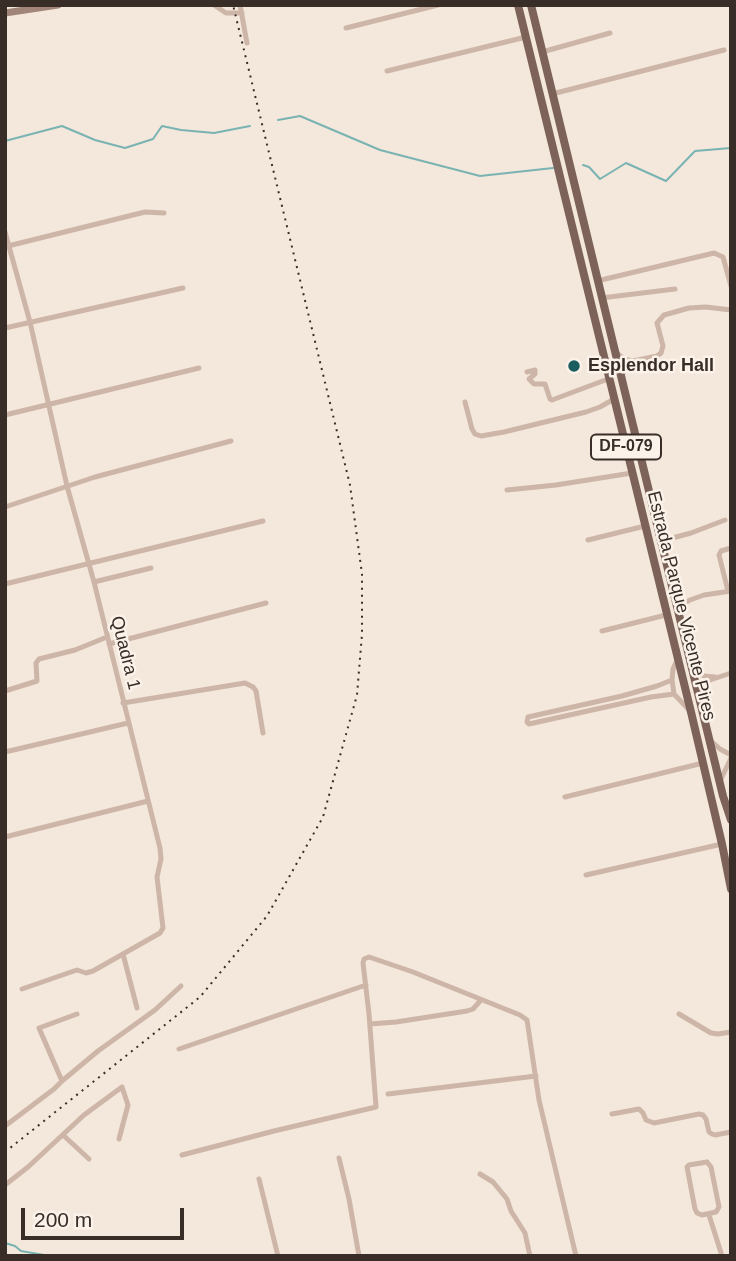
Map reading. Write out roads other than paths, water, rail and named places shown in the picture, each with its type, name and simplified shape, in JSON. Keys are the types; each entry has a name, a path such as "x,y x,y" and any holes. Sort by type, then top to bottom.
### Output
{"main road":[{"path":"5,13 58,5"},
{"name":"Estrada Parque Vicente Pires","path":"518,5 691,712 731,889"},
{"name":"Estrada Parque Vicente Pires","path":"531,5 731,820"},
{"path":"522,20 531,36 538,36"},
{"path":"531,55 539,55 545,67"},
{"path":"655,516 645,526 658,530"}],"street":[{"path":"214,5 226,13 242,13"},
{"path":"240,5 247,43"},
{"path":"346,28 438,5"},
{"path":"542,51 610,33"},
{"path":"387,71 526,37"},
{"path":"552,94 724,50"},
{"path":"7,246 145,212 164,213"},
{"name":"Quadra 1","path":"5,232 30,322 67,486 89,563 161,855 157,877 163,928 160,933 89,972 75,971 22,989"},
{"path":"597,281 714,253 723,257 731,286"},
{"path":"5,328 183,288"},
{"path":"601,298 675,289"},
{"path":"615,351 624,359 633,361 657,356 663,346 657,323 664,315 689,308 731,310"},
{"path":"621,377 633,361"},
{"path":"5,415 199,368"},
{"path":"527,372 535,370 529,379 534,384 545,384 552,400 608,379"},
{"path":"465,402 472,429 475,434 481,436 586,411 614,399"},
{"path":"5,507 67,486 231,441"},
{"path":"506,490 632,473"},
{"path":"661,541 725,520"},
{"path":"5,584 263,521"},
{"path":"587,540 645,526"},
{"path":"679,611 681,605 690,600 729,588 719,555 721,551 731,548"},
{"path":"94,583 151,568"},
{"path":"674,594 681,599 690,600"},
{"path":"5,691 37,681 36,663 39,659 266,603"},
{"path":"601,631 666,615"},
{"path":"677,660 672,680 674,694 691,712"},
{"path":"693,668 705,676 718,677"},
{"path":"699,695 708,681 731,673"},
{"path":"583,709 528,717 527,722 529,724 623,699 672,680"},
{"path":"123,703 245,683 256,691 263,733"},
{"path":"648,689 650,697"},
{"path":"623,699 674,694"},
{"path":"5,752 128,723"},
{"path":"711,741 731,757 720,781"},
{"path":"565,797 703,763"},
{"path":"5,837 148,801"},
{"path":"586,875 722,844"},
{"path":"123,954 137,1008"},
{"path":"182,1155 375,1108 363,963 369,957 413,972 527,1020 539,1104 576,1256"},
{"path":"178,1049 366,985"},
{"path":"5,1126 98,1051 155,1010 181,986"},
{"path":"370,1024 467,1011 476,1007 481,1000"},
{"path":"62,1081 39,1028 77,1014"},
{"path":"679,1014 711,1033 731,1032"},
{"path":"388,1094 536,1076"},
{"path":"5,1185 84,1115 122,1087 128,1105 119,1139"},
{"path":"612,1114 639,1109 646,1120 653,1123 699,1114 706,1119 712,1134 731,1132"},
{"path":"63,1135 89,1159"},
{"path":"339,1158 359,1256"},
{"path":"707,1162 711,1167 719,1207 709,1215 700,1214 695,1209 686,1171 690,1165 707,1162"},
{"path":"480,1174 493,1182 507,1199 525,1233 530,1256"},
{"path":"259,1179 278,1256"},
{"path":"709,1215 722,1256"}],"waterway":[{"path":"278,120 300,116 380,150 480,176 553,168"},
{"path":"5,141 62,126 95,140 125,148 153,139 162,126 214,133 250,126"},
{"path":"583,165 589,167 600,179 626,163 666,181 695,151 731,148"},
{"path":"5,1243 21,1251 50,1256"}],"railway":[{"path":"5,1152 200,997 267,916 323,817 357,695 362,634 362,574 350,485 233,5"}],"place":[{"name":"Esplendor Hall","path":"574,366"}]}
